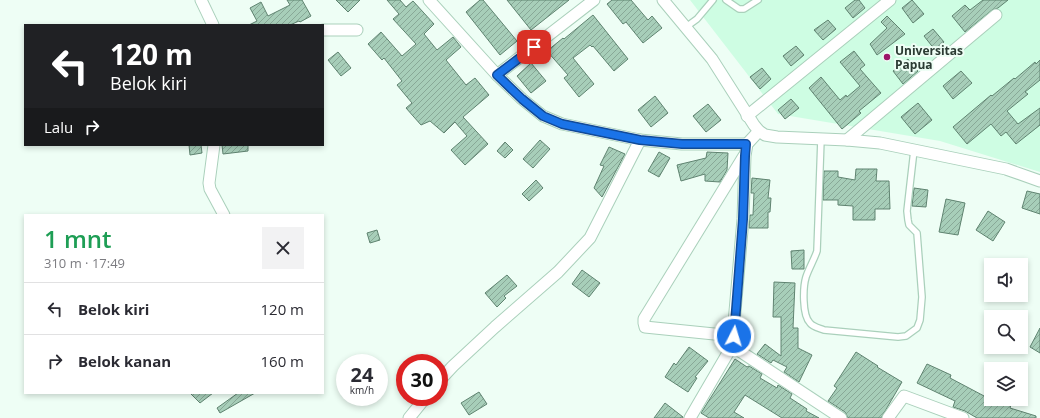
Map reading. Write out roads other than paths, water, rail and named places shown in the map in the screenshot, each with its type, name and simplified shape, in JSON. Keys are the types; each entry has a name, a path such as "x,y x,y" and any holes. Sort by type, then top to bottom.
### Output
{"street":[{"path":"201,0 213,24"},
{"path":"429,0 497,75 522,99 543,116 562,124 640,140 682,144 746,144"},
{"path":"497,75 594,0"},
{"path":"663,0 712,59 748,116 759,131 765,135 880,143 1006,169 1040,181"},
{"path":"748,116 890,0"},
{"path":"847,140 996,15"},
{"path":"324,30 356,30"},
{"path":"693,417 733,341 743,219 746,144 759,131"},
{"path":"448,371 479,341 558,272 590,238 640,140"},
{"path":"214,146 209,182 210,189 223,214"},
{"path":"745,156 644,320 645,327 733,341 842,418"},
{"path":"888,418 904,396 963,418"},
{"path":"409,418 419,406"}],"lane":[{"path":"686,27 698,19 713,0"},
{"path":"726,0 739,10 744,9 758,0"},
{"path":"821,139 817,251 805,279 804,309 809,323 824,330 898,337 906,336 917,328 920,320 922,297 917,233 909,225 907,211 914,150"}],"place":[{"name":"Universitas Papua","path":"887,57"}]}
